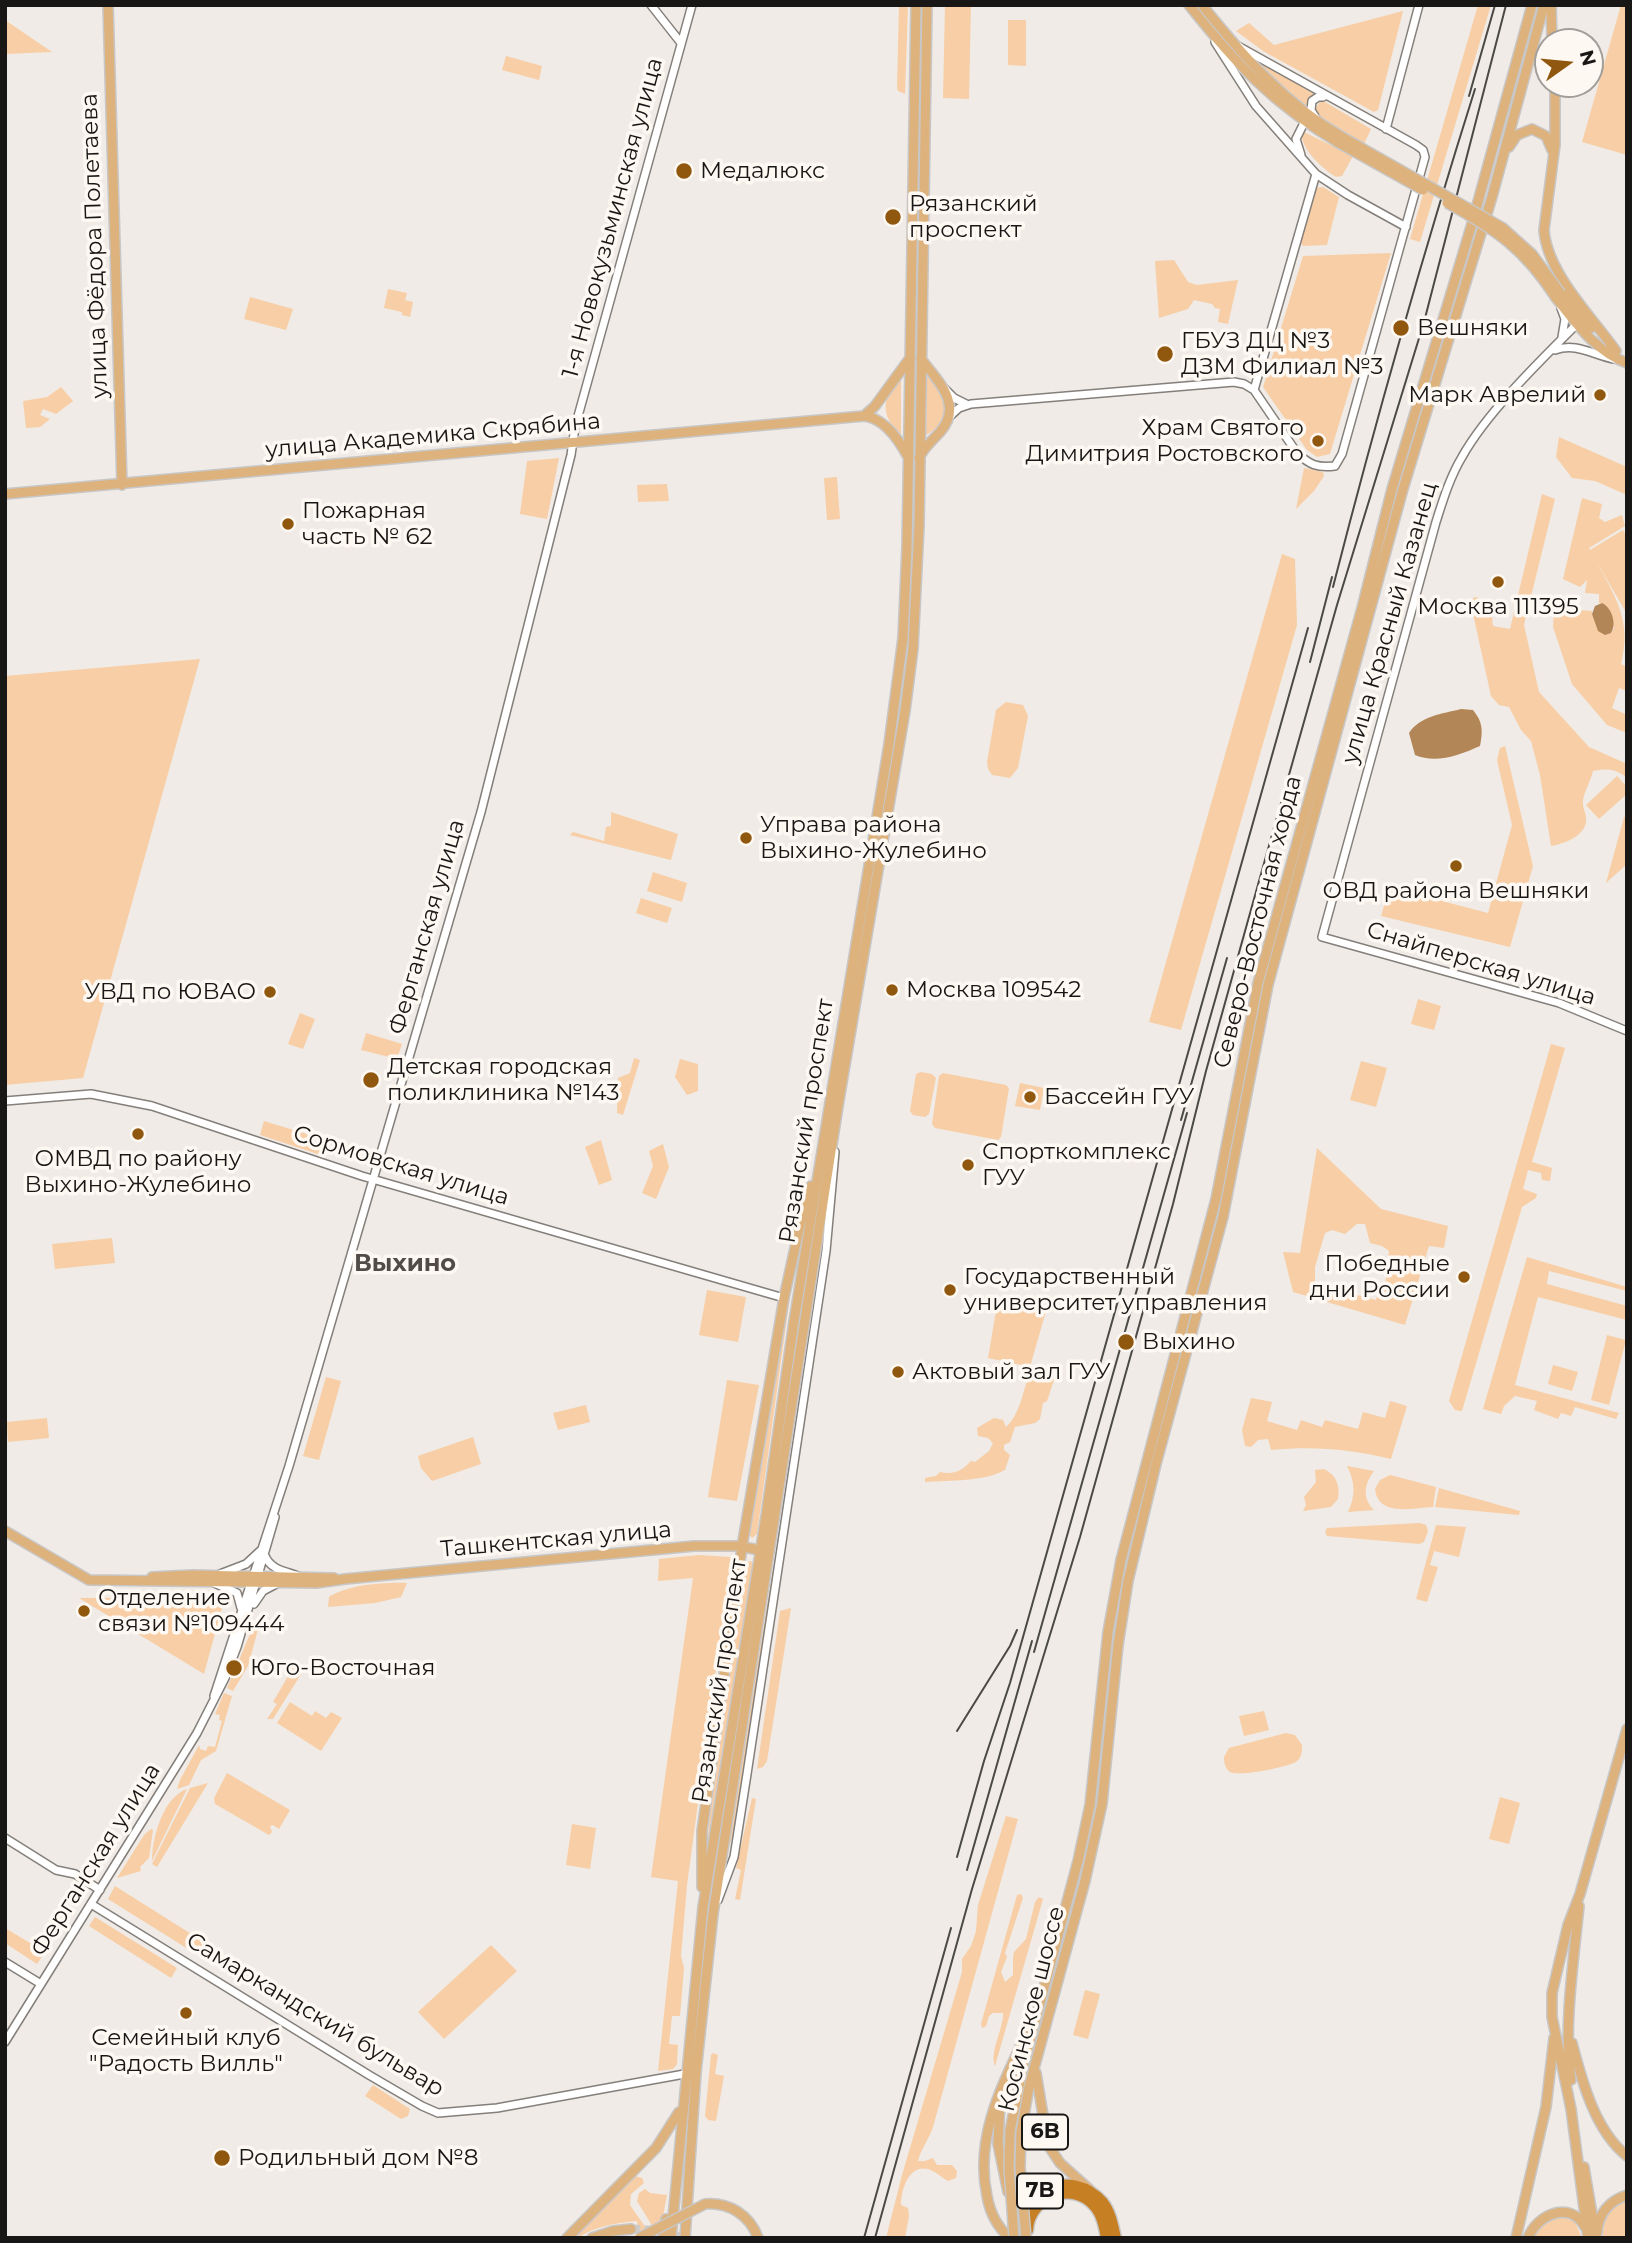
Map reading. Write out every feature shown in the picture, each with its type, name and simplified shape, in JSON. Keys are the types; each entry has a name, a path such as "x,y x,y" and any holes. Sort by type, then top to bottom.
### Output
{"highway":[{"name":"7B","path":"1014,2238 1018,2217 1027,2202 1038,2192 1051,2186 1067,2184 1093,2192"},
{"name":"6B","path":"1093,2192 1107,2208 1116,2238"},
{"path":"1027,2238 1028,2221 1033,2210 1047,2199 1065,2194 1079,2196 1093,2205 1099,2214 1106,2238"}],"main road":[{"name":"улица Фёдора Полетаева","path":"108,5 122,485"},
{"name":"Рязанский проспект","path":"685,2238 696,2072 713,1914 765,1551 794,1321 889,744 903,638 914,459 909,373 916,5"},
{"name":"Рязанский проспект","path":"914,442 921,359 927,5"},
{"path":"1189,5 1235,62 1304,123 1503,228 1532,254 1559,296 1622,358"},
{"path":"1202,5 1231,42 1281,94 1340,140"},
{"name":"Северо-Восточная хорда","path":"1078,1861 1094,1774 1112,1602 1144,1465 1216,1199 1258,983 1362,608 1392,489 1474,215 1532,5"},
{"name":"Северо-Восточная хорда","path":"1097,1833 1108,1759 1118,1645 1128,1581 1156,1464 1220,1229 1268,985 1406,478 1503,158 1544,5"},
{"path":"1551,5 1552,28"},
{"path":"1555,98 1554,158 1544,230 1549,256 1599,346 1622,358"},
{"path":"1503,158 1517,135 1532,129 1546,136 1554,158"},
{"path":"864,416 876,406 910,358"},
{"path":"864,416 877,419 914,459 938,434 948,418 950,403 942,384 921,359"},
{"path":"891,382 909,373 920,373 942,384"},
{"path":"882,396 881,415 890,431 914,442 938,434"},
{"name":"улица Академика Скрябина","path":"5,494 864,416"},
{"name":"Рязанский проспект","path":"671,2238 703,1907 905,711 913,649 919,526 914,459"},
{"path":"703,1907 702,1831 743,1547 783,1298 800,1225 822,1151"},
{"name":"Ташкентская улица","path":"5,1531 89,1580 255,1579 299,1576 345,1579"},
{"name":"Ташкентская улица","path":"255,1579 279,1583 326,1583 694,1546 743,1547 765,1551"},
{"path":"1588,2238 1571,2109 1552,2017 1552,1993 1566,1933 1580,1894 1627,1729"},
{"name":"Косинское шоссе","path":"1027,2238 1020,2167 1025,2106 1097,1833"},
{"name":"Косинское шоссе","path":"1014,2238 1009,2167 1010,2131 1018,2085 1078,1861"},
{"path":"1580,1894 1570,2027 1570,2073 1596,2238"},
{"path":"1014,2238 998,2226 992,2215 983,2164 986,2135 1006,2077 1043,1991"},
{"path":"1570,2027 1577,2061 1598,2118 1615,2146 1627,2156"},
{"path":"1516,2238 1546,2107 1555,2029"},
{"name":"6B","path":"1038,2053 1037,2088 1048,2145 1060,2163 1093,2192"},
{"path":"1006,2077 997,2136 1014,2238"},
{"path":"567,2238 656,2148 674,2123 682,2104"},
{"path":"663,2238 668,2209 674,2194"},
{"path":"1596,2238 1597,2226 1604,2210 1627,2195"},
{"path":"639,2238 705,2204 720,2204 735,2209 747,2218 758,2238"},
{"path":"1528,2238 1541,2218 1556,2212 1565,2212 1579,2218 1588,2238"},
{"path":"592,2238 631,2229"}],"street":[{"path":"651,5 681,43"},
{"name":"1-я Новокузьминская улица","path":"573,441 692,5"},
{"path":"1386,129 1419,5"},
{"path":"1202,21 1256,106 1316,174 1405,227"},
{"path":"948,418 959,408 971,404 1234,382 1254,390 1305,461 1314,467 1335,466 1342,454 1425,157 1423,150 1231,42"},
{"path":"1319,124 1311,110 1312,101 1318,97 1326,97"},
{"path":"1302,159 1296,139 1304,123"},
{"path":"1254,390 1316,174"},
{"path":"1559,296 1565,319 1560,341"},
{"name":"улица Красный Казанец","path":"1322,937 1445,494 1462,456 1476,436 1582,319"},
{"path":"1548,354 1569,346 1622,358"},
{"path":"942,384 958,401 971,404"},
{"name":"Ферганская улица","path":"5,2042 185,1755 214,1696 244,1617 481,811 573,441"},
{"name":"Снайперская улица","path":"1322,937 1559,1003 1627,1031"},
{"name":"Сормовская улица","path":"5,1101 91,1094 152,1106 373,1179 783,1298"},
{"path":"713,1914 734,1857 747,1774 826,1251 838,1106"},
{"path":"215,1579 263,1553 271,1566 299,1576"},
{"path":"215,1579 237,1593 244,1617"},
{"path":"244,1617 259,1595 279,1583"},
{"path":"5,1838 57,1870 75,1874 100,1890"},
{"name":"Самаркандский бульвар","path":"91,1904 380,2082 438,2113 497,2108 696,2072"},
{"path":"1566,1933 1572,1931 1576,1935"},
{"path":"5,1962 41,1984"},
{"path":"1552,2017 1570,2027"}],"shaded area":[{"path":"899,5 908,5 905,94 897,88"},
{"path":"945,5 971,5 969,99 943,98"},
{"path":"1478,5 1491,5 1420,242 1410,239"},
{"path":"1621,5 1627,5 1627,155 1582,142 1595,98 1604,98 1604,65"},
{"path":"1403,11 1378,110 1374,112 1263,51 1236,31 1249,23 1274,45"},
{"path":"5,20 52,52 5,54"},
{"path":"1008,20 1026,20 1026,66 1008,65"},
{"path":"506,56 542,66 539,80 502,70"},
{"path":"1260,64 1316,95 1308,101 1306,108 1282,91"},
{"path":"1320,102 1325,102 1371,129 1364,144 1316,115 1314,110"},
{"path":"1302,131 1353,156 1342,176 1336,177 1313,157 1304,144"},
{"path":"1323,187 1339,197 1327,245 1303,246 1298,239 1314,188"},
{"path":"1391,253 1330,454 1317,457 1307,450 1263,387 1303,256"},
{"path":"1174,260 1188,282 1197,285 1238,280 1228,324 1218,322 1220,309 1212,304 1194,300 1188,309 1159,318 1155,261"},
{"path":"388,289 407,293 405,300 413,302 410,317 402,315 402,312 384,308"},
{"path":"250,297 293,309 286,330 244,319"},
{"path":"927,377 941,390 945,406 940,423 926,435"},
{"path":"901,379 901,434 889,421 886,406 890,392"},
{"path":"61,387 73,401 56,414 43,409 40,415 50,419 40,427 26,428 23,401 47,397"},
{"path":"1559,437 1627,467 1627,495 1595,481 1572,478 1556,457"},
{"path":"559,458 547,519 520,514 527,461"},
{"path":"1304,468 1323,472 1324,476 1296,509"},
{"path":"837,477 840,519 827,520 824,478"},
{"path":"667,484 669,501 638,502 637,485"},
{"path":"1542,494 1555,499 1524,625 1539,692 1589,747 1627,764 1627,778 1611,770 1593,771 1583,800 1585,826 1573,838 1551,846 1540,775 1531,741 1521,730 1509,707 1499,705 1491,696 1470,600 1475,597 1487,604 1493,626 1510,629"},
{"path":"1582,498 1602,504 1599,518 1605,522 1622,515 1625,526 1589,548 1590,550 1623,530 1627,537 1627,614 1596,561 1616,599 1623,622 1625,635 1621,664 1627,667 1627,691 1619,688 1612,708 1627,715 1627,733 1607,725 1572,684 1553,627 1554,608 1592,611 1611,633 1614,628 1602,603 1599,603 1599,594 1585,593 1587,580 1580,587 1563,579"},
{"path":"1282,554 1295,559 1297,625 1181,1030 1149,1022"},
{"path":"1602,603 1611,612 1613,621 1611,633 1605,635 1598,631 1592,614 1595,606"},
{"path":"200,659 83,1078 5,1085 5,676"},
{"path":"1006,702 1023,705 1028,716 1018,768 1010,778 992,775 987,762 996,710"},
{"path":"1461,709 1473,710 1479,719 1482,731 1480,746 1440,758 1415,755 1409,733 1414,727 1432,717"},
{"path":"1505,746 1533,866 1510,947 1381,916 1386,899 1415,894 1488,913 1512,825 1497,760 1500,748"},
{"path":"1617,776 1627,787 1627,794 1599,819 1586,805"},
{"path":"611,812 678,834 671,860 570,835 573,832 604,841 606,827 611,826"},
{"path":"1627,816 1627,864 1606,883 1624,817"},
{"path":"653,872 687,883 682,902 647,891"},
{"path":"641,898 672,908 667,923 636,913"},
{"path":"1418,999 1441,1006 1434,1030 1411,1024"},
{"path":"300,1013 315,1019 303,1049 288,1044"},
{"path":"366,1033 402,1044 397,1059 361,1050"},
{"path":"1551,1044 1565,1048 1532,1162 1552,1168 1550,1181 1542,1180 1541,1173 1528,1170 1523,1189 1537,1194 1536,1198 1522,1207 1462,1411 1455,1410 1449,1401"},
{"path":"634,1058 640,1060 623,1115 617,1113 618,1078 630,1073"},
{"path":"680,1059 698,1064 698,1091 687,1095 675,1077"},
{"path":"1361,1061 1387,1068 1376,1107 1350,1100"},
{"path":"943,1073 1006,1085 1009,1088 1001,1137 998,1140 935,1128 932,1124 939,1076"},
{"path":"916,1074 932,1074 936,1078 929,1114 925,1117 913,1115 910,1111"},
{"name":"Бассейн ГУУ","path":"1020,1083 1044,1088 1040,1110 1015,1106"},
{"path":"264,1121 310,1135 324,1156 260,1135"},
{"path":"601,1140 612,1180 599,1185 585,1147"},
{"path":"663,1144 669,1167 656,1199 642,1193 653,1166 649,1151"},
{"path":"1317,1148 1381,1209 1448,1226 1444,1248 1429,1246 1405,1325 1293,1292 1283,1252 1300,1253","holes":["1357,1224 1365,1224 1370,1243 1389,1251 1385,1285 1379,1290 1376,1300 1315,1284 1315,1267 1325,1233 1332,1230 1345,1234"]},
{"path":"112,1238 115,1263 55,1269 52,1244"},
{"path":"1527,1257 1627,1287 1627,1291 1549,1271 1547,1284 1627,1306 1627,1320 1538,1297 1515,1385 1619,1413 1616,1419 1575,1407 1571,1416 1561,1413 1558,1419 1534,1410 1537,1401 1515,1396 1504,1406 1501,1414 1483,1409"},
{"path":"792,1282 757,1534 752,1538 748,1533"},
{"path":"707,1290 746,1297 738,1342 699,1335"},
{"path":"997,1305 1046,1311 1030,1367 988,1358"},
{"path":"1607,1335 1626,1340 1609,1405 1591,1400"},
{"path":"1553,1365 1578,1372 1572,1391 1548,1384"},
{"path":"1030,1373 1055,1377 1047,1401 1043,1403 1040,1419 1035,1423 1015,1427 1010,1442 1004,1445 1004,1450 1010,1455 1005,1470 977,1479 925,1482 925,1478 936,1476 940,1472 961,1470 989,1451 993,1443 988,1438 978,1436 977,1428 994,1418 1003,1420 1006,1427 1018,1409"},
{"path":"326,1377 341,1381 319,1460 303,1456"},
{"path":"727,1380 759,1385 737,1501 708,1497"},
{"path":"1251,1398 1272,1402 1267,1421 1297,1430 1301,1420 1322,1427 1325,1420 1358,1429 1363,1412 1385,1418 1390,1401 1407,1406 1391,1459 1331,1449 1271,1450 1268,1439 1258,1440 1251,1447 1245,1446 1242,1430"},
{"path":"586,1405 590,1422 558,1430 553,1413"},
{"path":"47,1418 49,1438 8,1442 7,1422"},
{"path":"473,1437 481,1464 432,1481 421,1468 418,1456"},
{"path":"1347,1466 1374,1471 1368,1481 1366,1496 1374,1510 1348,1512 1354,1489"},
{"path":"1324,1469 1337,1481 1338,1499 1331,1507 1303,1511 1306,1505 1304,1497 1316,1482 1315,1470"},
{"path":"1390,1475 1436,1487 1433,1507 1397,1509 1382,1504 1375,1489 1380,1480"},
{"path":"1439,1488 1520,1511 1519,1515 1435,1507"},
{"path":"1420,1523 1426,1525 1428,1531 1424,1542 1419,1544 1327,1536 1325,1532 1327,1528"},
{"path":"1436,1525 1466,1527 1459,1557 1434,1551 1430,1565 1438,1567 1427,1602 1416,1599"},
{"path":"699,1555 731,1557 687,1885 681,1956 684,1968 680,2016 672,2016 669,2044 678,2045 677,2064 673,2069 658,2071 678,1881 651,1877 693,1578 658,1581 659,1559"},
{"path":"751,1561 753,1564 707,1848 712,1789 746,1562"},
{"path":"773,1569 776,1570 736,1827 727,1852"},
{"path":"407,1583 401,1597 375,1603 328,1607 329,1597 346,1590 377,1584"},
{"path":"225,1597 204,1674 79,1598"},
{"path":"791,1608 767,1761 763,1767 757,1769 780,1611"},
{"path":"256,1620 260,1622 248,1666 233,1691 227,1688"},
{"path":"294,1666 303,1671 273,1719 267,1719 277,1704 273,1702"},
{"path":"224,1693 232,1696 216,1751 201,1760 189,1785 177,1789 199,1745 200,1749 206,1751 208,1746 215,1747 222,1721 219,1720 220,1715 215,1714"},
{"path":"290,1702 312,1716 315,1711 326,1718 331,1712 342,1718 321,1751 277,1723"},
{"path":"1264,1711 1269,1730 1244,1736 1239,1716"},
{"path":"1286,1733 1295,1735 1302,1745 1301,1756 1297,1761 1243,1773 1230,1772 1226,1767 1224,1757 1229,1748"},
{"path":"227,1773 290,1810 279,1829 270,1826 272,1832 269,1835 215,1804 214,1798"},
{"path":"208,1783 157,1867 152,1864 190,1788"},
{"path":"187,1789 152,1861 160,1819 171,1800"},
{"path":"1500,1797 1520,1803 1509,1844 1489,1839"},
{"path":"752,1798 756,1799 740,1900 735,1899 741,1870 736,1868"},
{"path":"1006,1816 1018,1819 933,2127 918,2161 933,2158 937,2165 952,2165 957,2171 956,2178 948,2181 928,2169 915,2171 904,2186 901,2199 901,2205 908,2208 909,2216 905,2238 886,2238 962,1972 962,1959 971,1946 976,1931 978,1905"},
{"path":"572,1824 596,1828 590,1869 566,1865"},
{"path":"151,1829 149,1858 140,1867 141,1871 117,1878 144,1835"},
{"path":"115,1886 204,1942 196,1954 108,1899"},
{"path":"1021,1894 1023,1898 1001,1972 1005,1982 1013,1975 1014,1952 1026,1939 1035,1902 1039,1897 1043,1899 995,2066 994,2054 1003,2013 993,2013 986,2026 982,2028 981,2024 1017,1895"},
{"path":"95,1917 177,1968 171,1978 89,1926"},
{"path":"5,1928 45,1952 37,1964 5,1943"},
{"path":"491,1945 517,1971 444,2039 418,2012"},
{"path":"1085,1990 1100,1994 1088,2039 1073,2035"},
{"path":"713,2053 718,2055 715,2074 724,2076 716,2121 708,2120 705,2116"},
{"path":"373,2085 410,2109 408,2116 401,2119 365,2096"},
{"path":"635,2176 642,2178 644,2183 631,2194 630,2205 646,2228 638,2232 637,2221 622,2223 572,2238"},
{"path":"645,2189 650,2193 667,2195 659,2237 637,2201 639,2193"},
{"path":"1627,2199 1627,2238 1603,2238 1608,2214"},
{"path":"1560,2216 1575,2222 1582,2238 1533,2238 1544,2221"}],"tunnel":[{"path":"631,2229 663,2231 682,2238"}],"railway":[{"path":"1469,96 1495,5"},
{"path":"875,2238 972,1889 1080,1537 1173,1204 1206,1071 1337,605 1424,322 1506,5"},
{"path":"1333,587 1401,337 1475,89"},
{"path":"1310,662 1332,577"},
{"path":"957,1857 984,1761 1010,1683 1308,628"},
{"path":"1181,1120 1227,958"},
{"path":"1034,1652 1187,1113"},
{"path":"957,1731 1010,1646 1017,1630"},
{"path":"967,1870 1032,1641"},
{"path":"864,2238 951,1928"}],"place":[{"name":"Медалюкс","path":"684,171"},
{"name":"Рязанский проспект","path":"893,217"},
{"name":"Вешняки","path":"1401,328"},
{"name":"ГБУЗ ДЦ №3 ДЗМ Филиал №3","path":"1165,354"},
{"name":"Марк Аврелий","path":"1600,395"},
{"name":"Храм Святого Димитрия Ростовского","path":"1318,441"},
{"name":"Пожарная часть № 62","path":"288,524"},
{"name":"Москва 111395","path":"1498,582"},
{"name":"Управа района Выхино-Жулебино","path":"746,838"},
{"name":"ОВД района Вешняки","path":"1456,866"},
{"name":"Москва 109542","path":"892,990"},
{"name":"УВД по ЮВАО","path":"270,992"},
{"name":"Детская городская поликлиника №143","path":"371,1080"},
{"name":"Бассейн ГУУ","path":"1030,1097"},
{"name":"ОМВД по району Выхино-Жулебино","path":"138,1134"},
{"name":"Спорткомплекс ГУУ","path":"968,1165"},
{"name":"Победные дни России","path":"1464,1277"},
{"name":"Государственный университет управления","path":"950,1290"},
{"name":"Выхино","path":"1126,1342"},
{"name":"Актовый зал ГУУ","path":"898,1372"},
{"name":"Отделение связи №109444","path":"84,1611"},
{"name":"Юго-Восточная","path":"234,1668"},
{"name":"Семейный клуб \"Радость Вилль\"","path":"186,2013"},
{"name":"Родильный дом №8","path":"222,2158"}],"district":[{"name":"Выхино","path":"405,1264"}]}
